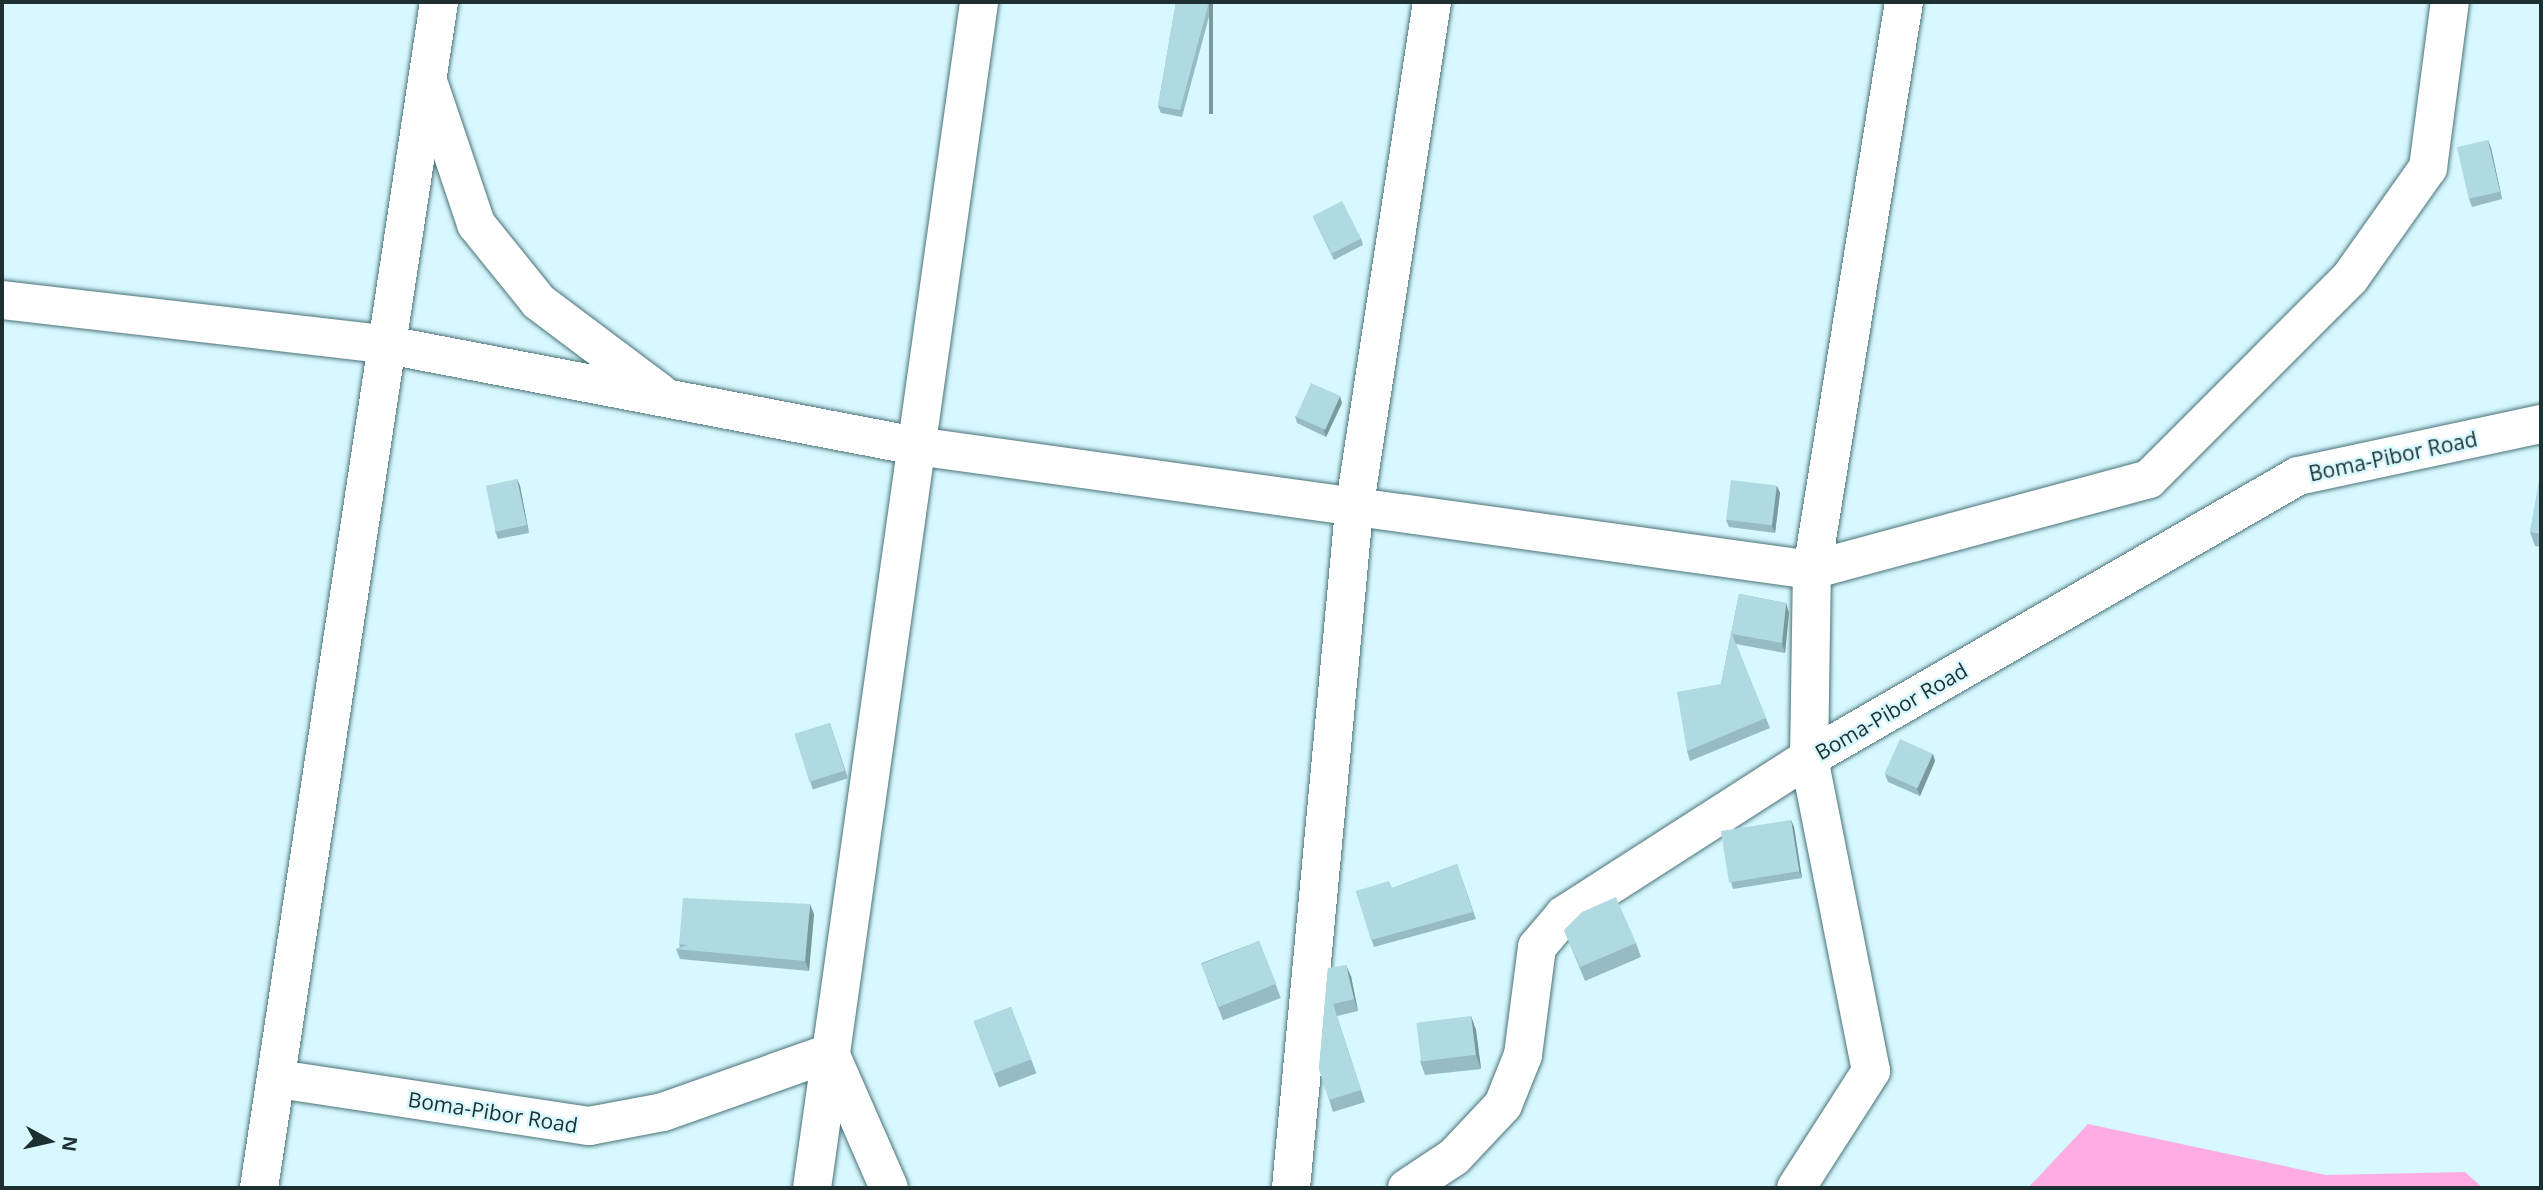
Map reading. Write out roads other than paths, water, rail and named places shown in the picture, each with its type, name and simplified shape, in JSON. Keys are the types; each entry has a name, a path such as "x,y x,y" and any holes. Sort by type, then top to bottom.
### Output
{"street":[{"path":"259,1188 278,1079 439,2"},
{"path":"812,1188 979,2"},
{"path":"1291,1188 1354,510 1432,2"},
{"path":"1796,1188 1871,1071 1809,758 1812,570 1904,2"},
{"path":"2,300 388,345 916,446 1354,510 1812,570 2150,479 2350,278 2428,167 2450,2"},
{"path":"427,78 476,224 539,302 667,398"},
{"name":"Boma-Pibor Road","path":"1407,1188 1454,1157 1503,1105 1523,1055 1537,947 1564,915 1809,758 2298,476 2541,424"},
{"path":"830,1053 889,1188"},
{"name":"Boma-Pibor Road","path":"278,1079 589,1126 663,1112 830,1053"}]}
